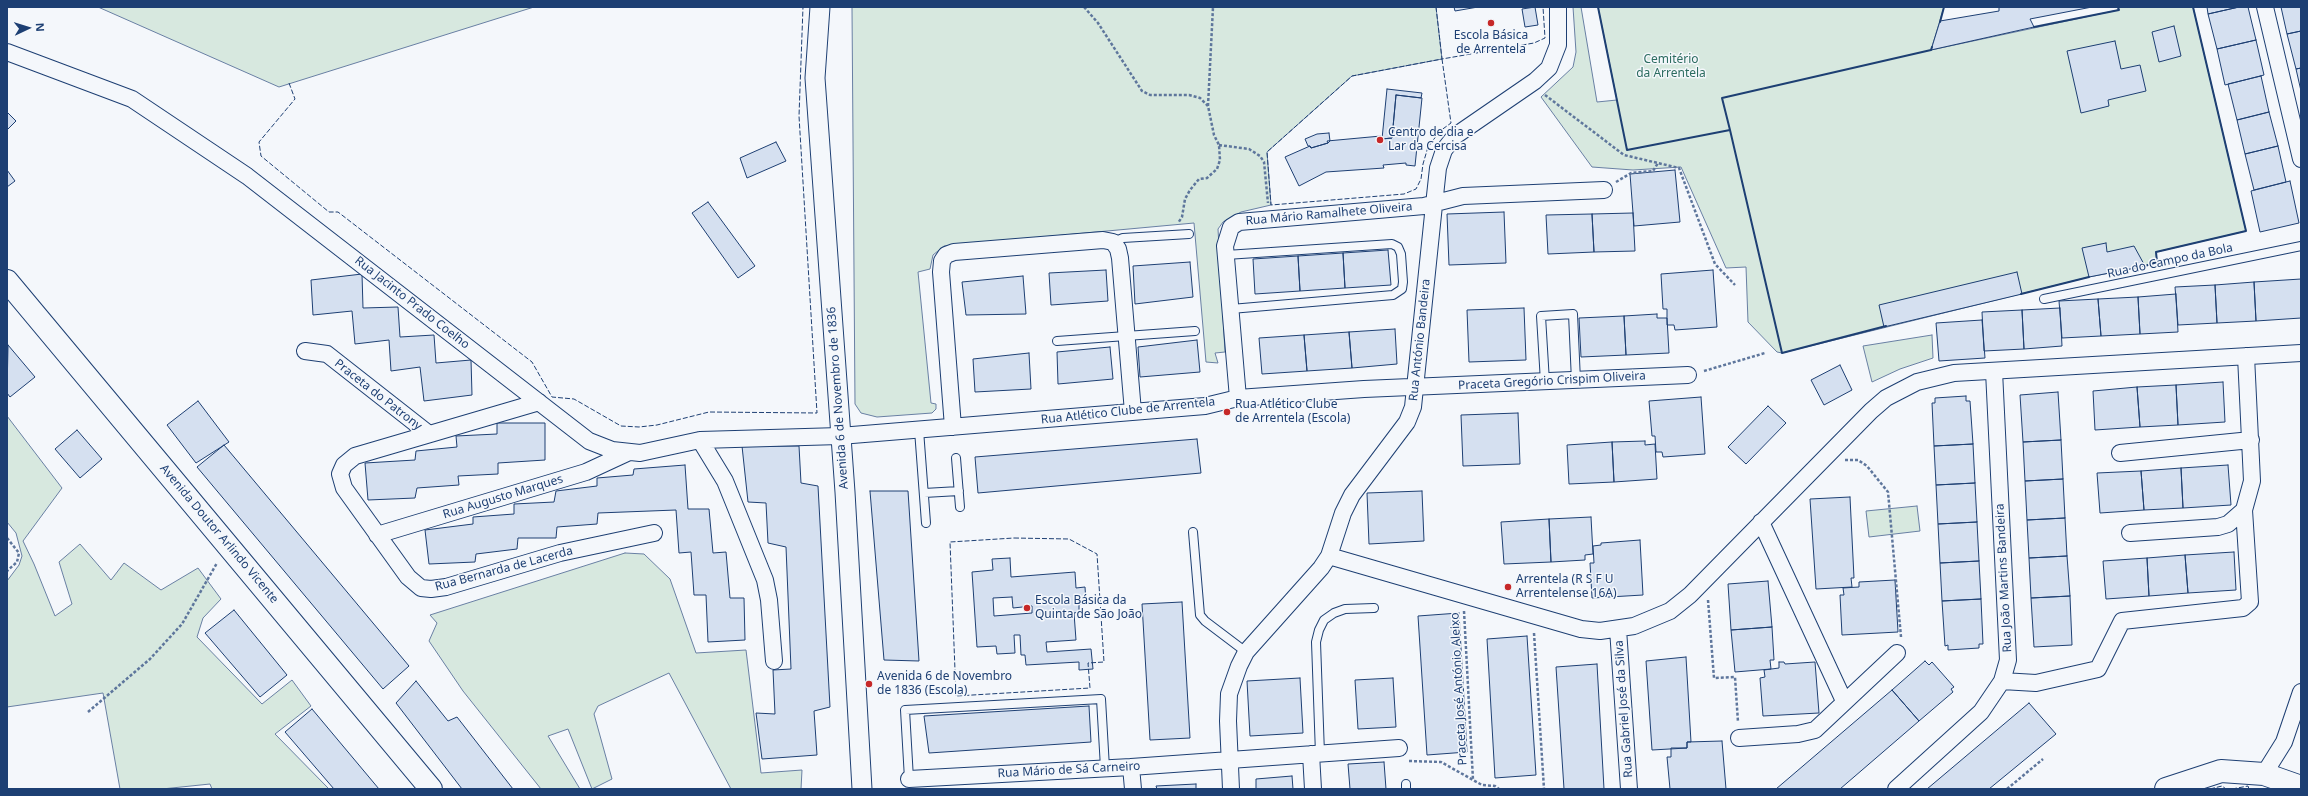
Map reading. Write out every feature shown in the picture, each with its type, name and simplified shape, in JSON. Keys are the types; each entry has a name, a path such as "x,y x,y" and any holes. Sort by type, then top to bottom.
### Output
{"main road":[{"name":"Avenida Doutor Arlindo Vicente","path":"7,280 431,789"},
{"path":"2166,789 2221,771 2264,774 2301,787"}],"street":[{"name":"Avenida 6 de Novembro de 1836","path":"820,7 815,78 840,436 862,789"},
{"name":"Rua António Bandeira","path":"1231,789 1229,760 1229,694 1233,678 1246,652 1322,568 1329,556 1343,513 1352,495 1407,422 1413,407 1438,168 1444,150 1454,136 1535,81 1549,68 1558,45 1558,7"},
{"path":"2265,7 2301,159"},
{"name":"Rua Jacinto Prado Coelho","path":"7,52 132,99 247,176 589,441 612,450 627,453 640,453 700,440 840,436"},
{"name":"Rua Mário Ramalhete Oliveira","path":"1238,398 1226,255 1227,237 1231,227 1247,220 1434,205 1463,196 1604,190"},
{"path":"953,427 941,272 942,261 946,255 954,252 1103,240 1113,242 1118,249 1120,258 1133,412"},
{"name":"Praceta do Patrony","path":"304,351 327,354 429,434"},
{"path":"1329,556 1581,629 1600,631 1618,630 1648,622 1670,611 1706,578 1870,411 1903,388 1935,376 1994,370 2301,353"},
{"path":"2002,681 2036,683 2098,669 2122,621 2243,608 2250,602 2244,510 2252,481 2246,356"},
{"name":"Rua João Martins Bandeira","path":"1896,789 1981,712 2002,681 2008,660 1994,370"},
{"name":"Praceta Gregório Crispim Oliveira","path":"1416,387 1688,375"},
{"name":"Rua Atlético Clube de Arrentela","path":"840,436 1205,406 1238,398 1416,387"},
{"name":"Rua Bernarda de Lacerda","path":"539,402 355,456 344,465 340,474 344,488 408,577 421,588 431,589 446,587 560,553 654,533"},
{"path":"700,440 724,481 765,580 770,600 774,661"},
{"path":"2120,453 2250,440"},
{"name":"Rua Augusto Marques","path":"377,535 586,472 627,453"},
{"path":"2130,533 2218,527 2228,524 2244,510"},
{"path":"1761,522 1844,701"},
{"name":"Rua Gabriel José da Silva","path":"1618,630 1630,789"},
{"path":"1739,738 1807,733 1815,730 1844,701 1897,653"},
{"path":"2264,774 2284,742 2301,692"},
{"name":"Rua Mário de Sá Carneiro","path":"909,779 1131,767 1399,748"},
{"path":"1313,789 1315,754"},
{"path":"1131,767 1133,789"}],"lane":[{"path":"1113,242 1123,238 1189,234"},
{"path":"1226,255 1392,244 1398,248 1400,254 1403,282 1402,290 1393,295 1231,309"},
{"name":"Rua do Campo da Bola","path":"2044,299 2301,246"},
{"path":"1545,382 1541,316 1573,314 1576,381"},
{"path":"1058,341 1195,331"},
{"path":"919,430 926,523"},
{"path":"956,458 960,507"},
{"path":"924,493 959,491"},
{"path":"1193,532 1200,615 1205,621 1246,652"},
{"path":"1315,754 1316,642 1319,630 1324,620 1334,613 1344,609 1374,608"},
{"path":"909,779 905,710 1101,699 1105,768"}],"path":[{"path":"1084,7 1098,23 1142,91 1150,95 1190,95 1200,98 1208,106"},
{"path":"1167,235 1182,217 1185,199 1195,183 1199,179 1206,178 1217,169 1220,160 1219,145 1214,135 1208,106 1213,7"},
{"path":"1558,104 1624,155 1679,168 1715,264 1735,285"},
{"path":"1219,145 1249,149 1260,156 1264,162 1269,218"},
{"path":"1631,172 1653,171 1658,163"},
{"path":"1688,375 1765,353"},
{"path":"1823,460 1858,460 1867,466 1888,492 1901,640 1897,653"},
{"path":"7,538 19,553 17,562 7,571"},
{"path":"88,712 150,659 182,624 228,544"},
{"path":"1706,578 1714,678 1735,676 1739,738"},
{"name":"Praceta José António Aleixo","path":"1463,596 1473,780"},
{"path":"1533,616 1544,789"},
{"path":"1399,748 1404,760 1441,762 1482,785 1495,786 1499,789"},
{"path":"2007,789 2043,759"}],"green space":[{"path":"98,7 534,7 279,87"},
{"path":"852,7 1436,7 1442,59 1352,76 1267,152 1271,205 1241,212 1223,222 1218,229 1225,352 1215,353 1218,363 1206,362 1194,223 944,246 933,255 930,269 918,272 931,403 936,404 936,409 932,413 877,417 861,413 855,404"},
{"name":"Cemitério da Arrentela","path":"1573,7 1581,7 1597,102 1617,100 1598,7 1944,7 1931,50 2118,10 2118,7 2193,7 2246,231 2156,252 2157,262 2145,266 2089,277 1782,353 1777,352 1748,322 1746,267 1726,268 1681,167 1633,170 1592,167 1541,97 1573,67 1576,52"},
{"path":"1932,335 1933,358 1900,369 1872,382 1863,346"},
{"path":"7,416 62,488 23,541 55,616 72,604 59,562 80,544 111,580 124,563 161,590 198,568 221,599 203,618 197,637 262,704 292,680 311,706 275,734 329,789 212,789 210,784 162,789 120,789 103,693 7,707 7,581 19,565 22,556 16,533 7,522"},
{"path":"1917,506 1920,531 1869,537 1866,511"},
{"path":"625,553 644,554 670,579 696,653 746,650 761,773 802,770 801,789 731,789 669,673 598,706 594,714 612,779 592,789 568,729 548,736 580,789 541,789 463,691 429,641 437,623 430,615"}],"building":[{"path":"1454,7 1478,7 1455,11"},
{"path":"1535,7 1538,25 1525,27 1522,9"},
{"path":"1999,7 2092,7 2030,19 2034,27 1931,50 1940,21 1999,11"},
{"path":"2207,7 2239,7 2208,14"},
{"path":"2239,7 2248,7 2256,40 2217,49 2208,14"},
{"path":"2281,7 2301,7 2301,31 2287,34"},
{"path":"2174,26 2181,56 2159,62 2152,32"},
{"path":"2301,31 2301,68 2296,69 2287,34"},
{"path":"2256,40 2264,75 2225,85 2217,49"},
{"path":"2115,41 2121,69 2140,65 2146,91 2108,100 2109,106 2081,113 2067,51"},
{"path":"2301,68 2301,91 2296,69"},
{"path":"2261,76 2269,112 2237,120 2228,84"},
{"path":"1387,89 1422,93 1421,98 1396,95 1392,138 1382,139"},
{"name":"Centro de dia e Lar da Cercisa","path":"1396,95 1422,98 1415,166 1406,165 1406,163 1383,165 1384,168 1326,172 1299,186 1285,157 1310,146 1311,148 1328,143 1327,141 1381,136 1381,139 1392,138"},
{"path":"7,112 16,121 7,130"},
{"path":"2269,112 2278,146 2245,154 2237,120"},
{"path":"1329,133 1330,141 1328,143 1311,148 1308,146 1305,139 1317,134"},
{"path":"776,142 786,161 747,178 740,158"},
{"path":"2278,146 2286,182 2254,190 2245,154"},
{"path":"7,170 15,181 7,187"},
{"path":"1675,170 1680,222 1634,226 1630,174"},
{"path":"2290,181 2299,223 2260,232 2251,191"},
{"path":"708,202 755,266 738,278 692,213"},
{"path":"1504,212 1506,263 1449,265 1447,214"},
{"path":"1633,213 1635,251 1594,252 1592,214"},
{"path":"1592,214 1594,252 1548,254 1546,215"},
{"path":"2106,243 2107,252 2134,246 2145,266 2089,277 2082,248"},
{"path":"1388,250 1391,285 1345,288 1343,253"},
{"path":"1343,253 1345,288 1300,291 1298,256"},
{"path":"1298,256 1300,291 1255,294 1253,259"},
{"path":"1190,262 1193,297 1135,304 1133,266"},
{"path":"1106,270 1108,301 1051,305 1049,273"},
{"path":"1713,270 1717,327 1675,330 1674,325 1667,325 1667,309 1663,309 1661,274"},
{"path":"2017,272 2022,294 1884,327 1879,305"},
{"path":"362,274 363,308 398,307 400,337 434,335 436,363 471,360 472,395 424,401 420,367 391,371 389,340 355,344 352,311 313,315 311,280"},
{"path":"1023,276 1026,314 966,315 962,282"},
{"path":"2301,279 2301,318 2256,321 2254,282"},
{"path":"2254,282 2256,321 2217,323 2215,285"},
{"path":"2215,285 2217,323 2178,325 2175,287"},
{"path":"2176,294 2178,332 2140,334 2138,297"},
{"path":"2138,297 2140,334 2101,336 2098,299"},
{"path":"2098,299 2101,336 2062,338 2059,301"},
{"path":"1524,308 1526,360 1469,362 1467,310"},
{"path":"2060,308 2062,346 2024,349 2022,310"},
{"path":"2022,310 2024,349 1984,351 1982,312"},
{"path":"1657,314 1657,318 1667,318 1669,353 1626,355 1624,316"},
{"path":"1624,316 1626,355 1581,357 1579,318"},
{"path":"1982,320 1985,358 1939,361 1936,323"},
{"path":"1395,329 1397,364 1352,368 1349,332"},
{"path":"1349,332 1352,368 1307,371 1304,335"},
{"path":"1304,335 1307,371 1262,374 1259,338"},
{"path":"1197,340 1200,372 1140,377 1138,347"},
{"path":"8,345 35,377 10,397 7,393"},
{"path":"1110,347 1113,379 1058,384 1057,352"},
{"path":"1029,353 1031,389 975,392 973,359"},
{"path":"1840,365 1852,390 1824,405 1811,380"},
{"path":"2223,382 2225,422 2178,425 2176,385"},
{"path":"2176,385 2178,425 2140,427 2137,387"},
{"path":"2137,387 2140,427 2095,430 2093,391"},
{"path":"2058,392 2061,440 2023,442 2020,395"},
{"path":"1966,396 1966,401 1970,401 1973,444 1934,446 1932,403 1935,403 1935,398"},
{"path":"1701,397 1705,454 1663,457 1662,452 1656,452 1655,436 1652,436 1649,401"},
{"path":"198,401 229,442 196,463 167,425"},
{"path":"1768,406 1786,423 1746,464 1728,447"},
{"path":"1518,413 1520,464 1463,466 1461,415"},
{"path":"497,423 545,423 545,460 498,463 498,474 458,476 459,485 417,488 415,498 368,500 365,463 415,460 416,451 457,447 456,436 497,434"},
{"path":"77,430 102,459 80,478 55,449"},
{"path":"1197,439 1201,473 978,493 975,457"},
{"path":"2061,440 2063,479 2025,481 2023,442"},
{"path":"1645,441 1645,445 1655,444 1657,479 1614,482 1612,442"},
{"path":"1612,442 1614,482 1569,484 1567,445"},
{"path":"1973,444 1975,483 1936,485 1934,446"},
{"path":"224,445 409,666 383,689 197,467"},
{"path":"742,446 799,446 801,483 818,486 830,707 814,711 817,755 762,759 756,713 775,714 773,670 791,669 786,547 768,543 766,503 748,502"},
{"path":"685,465 688,509 709,509 713,553 726,552 730,598 744,598 745,640 708,642 706,595 694,595 691,552 679,553 676,510 598,513 597,524 557,527 556,538 518,538 517,549 476,554 475,562 429,564 425,530 473,524 473,517 514,514 514,504 554,502 556,491 597,486 597,478 633,475 634,469"},
{"path":"2228,465 2231,505 2183,508 2181,468"},
{"path":"2181,468 2183,508 2144,510 2141,471"},
{"path":"2141,471 2144,510 2100,513 2097,473"},
{"path":"2063,479 2065,518 2027,520 2025,481"},
{"path":"1975,483 1977,522 1938,524 1936,485"},
{"path":"870,491 908,491 919,661 884,660"},
{"path":"1422,491 1424,541 1369,544 1367,493"},
{"path":"1850,497 1854,578 1851,578 1852,587 1816,589 1810,499"},
{"path":"1591,517 1593,554 1585,555 1585,560 1551,562 1549,519"},
{"path":"2065,518 2067,556 2029,558 2027,520"},
{"path":"1549,519 1551,562 1504,564 1501,522"},
{"path":"1977,522 1979,561 1940,563 1938,524"},
{"path":"1640,540 1643,595 1592,598 1590,563 1594,563 1593,546 1601,545 1601,543"},
{"path":"2234,552 2236,590 2188,593 2185,555"},
{"path":"2185,555 2188,593 2149,596 2147,558"},
{"path":"2067,556 2070,596 2031,598 2029,558"},
{"path":"1010,558 1011,577 1075,572 1076,588 1085,587 1086,603 1079,604 1079,612 1074,613 1076,640 1046,642 1047,652 1091,649 1093,669 1079,670 1079,662 1026,665 1025,655 1021,655 1020,635 1014,635 1015,653 997,654 996,646 977,647 972,572 993,570 992,559","holes":["1012,597 1013,608 1032,606 1032,613 994,616 993,598"]},
{"path":"2147,558 2149,596 2106,599 2103,561"},
{"path":"1979,561 1981,599 1942,601 1940,563"},
{"path":"1895,580 1898,632 1842,635 1840,595 1844,595 1843,588 1859,587 1859,582"},
{"path":"1768,581 1772,627 1731,630 1728,584"},
{"path":"2070,596 2072,645 2034,647 2031,598"},
{"path":"1981,599 1983,644 1979,644 1979,648 1948,650 1948,645 1945,646 1942,601"},
{"path":"1182,602 1190,738 1150,740 1142,604"},
{"path":"234,610 287,675 260,697 205,633"},
{"path":"1459,613 1467,752 1427,755 1418,616"},
{"path":"1772,627 1774,660 1770,660 1771,669 1735,672 1731,630"},
{"path":"1527,636 1536,775 1495,778 1487,639"},
{"path":"1686,657 1691,742 1687,742 1687,748 1652,750 1646,661"},
{"path":"1925,661 1929,665 1932,662 1954,687 1951,689 1953,692 1919,721 1892,690"},
{"path":"1779,662 1784,662 1785,664 1815,662 1819,713 1763,716 1760,678 1765,677 1764,670 1779,668"},
{"path":"1597,664 1604,789 1564,789 1556,667"},
{"path":"1300,678 1303,733 1250,736 1247,681"},
{"path":"1393,678 1396,727 1358,729 1355,680"},
{"path":"416,681 448,721 457,717 513,789 462,789 396,703"},
{"path":"1892,690 1919,721 1840,789 1776,789"},
{"path":"2029,703 2056,734 1989,789 1927,789"},
{"path":"1089,706 1091,742 929,753 924,716"},
{"path":"312,709 379,789 334,789 285,732"},
{"path":"1722,741 1726,789 1670,789 1667,757 1671,757 1671,748 1687,748 1687,742"},
{"path":"1384,762 1386,789 1350,789 1348,764"},
{"path":"1292,776 1293,789 1256,789 1256,779"},
{"path":"1196,784 1196,789 1157,789 1156,786"}],"fence":[{"path":"289,83 295,99 259,142 261,156 329,212 338,212 532,362 552,397 574,399 621,426 639,427 657,425 709,412 817,413 799,116 803,7"},
{"path":"1436,7 1442,59 1534,43 1545,38 1543,7"},
{"path":"1442,59 1451,123 1440,131 1428,147 1423,164 1421,179 1416,189 1404,194 1271,205 1267,152 1352,76 1442,59"},
{"path":"1014,538 1069,539 1097,554 1104,662 1088,663 1090,688 956,696 950,542 1014,538"},
{"path":"2210,789 2222,786 2226,789"},
{"path":"2232,789 2248,786 2249,789"}],"wall":[{"path":"1598,7 1627,150 1730,130 1722,98 1931,50 1932,47"},
{"path":"1940,22 1944,7"},
{"path":"2034,27 2119,10 2118,7"},
{"path":"2145,266 2157,262 2156,252 2246,231 2193,7"},
{"path":"1730,130 1782,353 1886,326"},
{"path":"2021,294 2089,277"}],"place":[{"name":"Escola Básica de Arrentela","path":"1491,23"},
{"name":"Centro de dia e Lar da Cercisa","path":"1380,140"},
{"name":"Rua Atlético Clube de Arrentela (Escola)","path":"1227,412"},
{"name":"Arrentela (R S F U Arrentelense 16A)","path":"1508,587"},
{"name":"Escola Básica da Quinta de São João","path":"1027,608"},
{"name":"Avenida 6 de Novembro de 1836 (Escola)","path":"869,684"}]}
